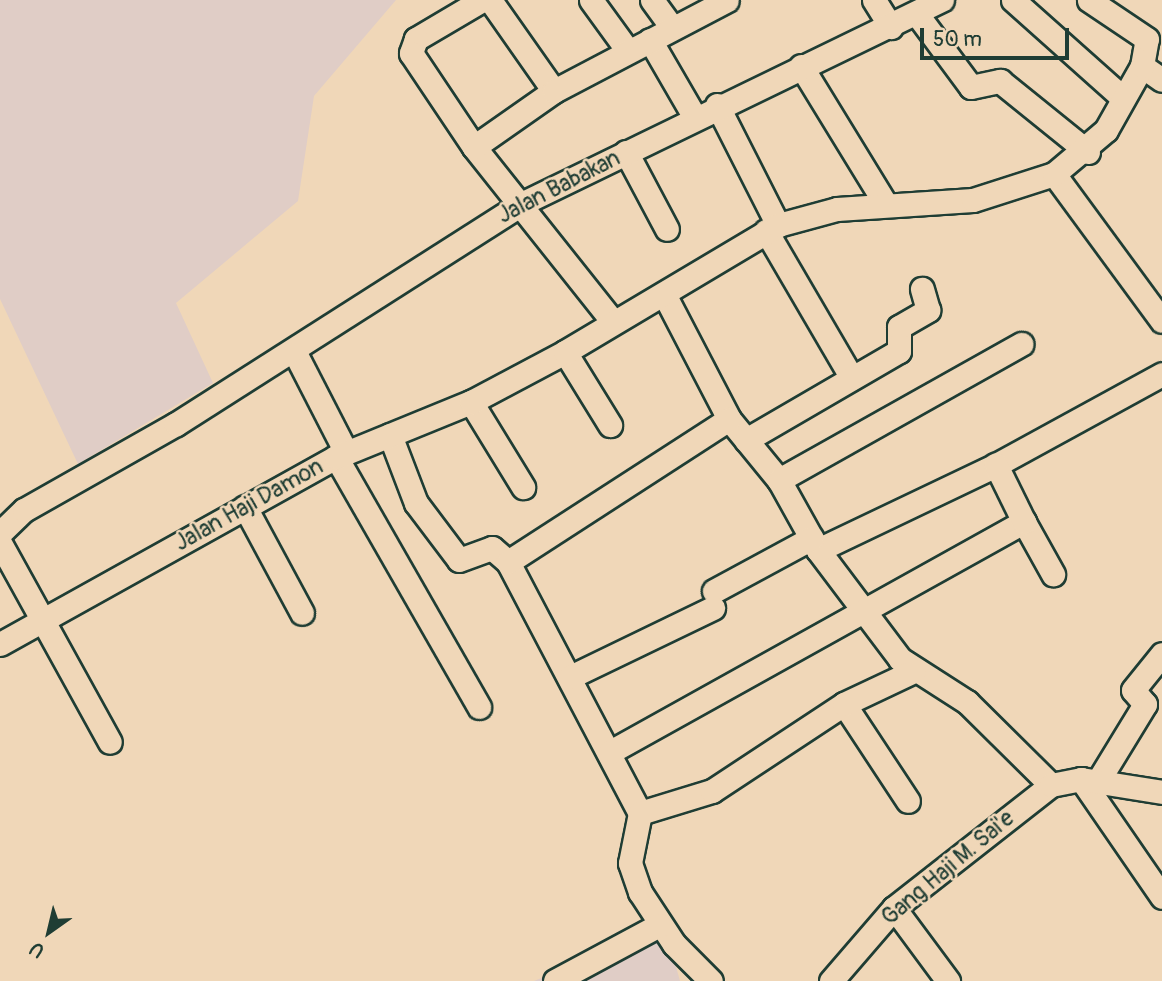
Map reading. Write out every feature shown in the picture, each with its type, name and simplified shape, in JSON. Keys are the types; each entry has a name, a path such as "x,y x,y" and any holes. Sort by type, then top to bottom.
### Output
{"street":[{"path":"482,0 416,39 410,50 474,147 613,322"},
{"path":"490,0 554,91"},
{"path":"591,0 628,51"},
{"path":"652,0 672,28"},
{"path":"474,147 554,91 727,0"},
{"path":"874,0 891,27"},
{"name":"Jalan Babakan","path":"0,533 24,510 294,351 520,204 717,105 801,66 919,17 942,0"},
{"path":"1013,0 1123,98"},
{"path":"610,425 565,352 772,228 885,203 973,200 1054,174 1087,152 1142,66 1154,31 1089,0"},
{"path":"919,17 971,87 1000,81 1087,152"},
{"path":"650,40 694,116"},
{"path":"801,66 885,203"},
{"path":"1142,66 1162,80"},
{"path":"717,105 772,228 852,378"},
{"path":"626,152 667,229"},
{"path":"1054,174 1162,321"},
{"path":"746,440 899,351 897,330 928,310 922,289"},
{"path":"664,294 729,419 779,480 815,544 914,671 967,702 1051,785"},
{"path":"779,480 1021,344"},
{"path":"294,351 341,454 479,708"},
{"name":"Jalan Haji Damon","path":"0,644 341,454 471,402 565,352"},
{"path":"570,677 815,544 996,465 1162,374"},
{"path":"471,402 523,487"},
{"path":"508,562 729,419"},
{"path":"390,435 416,503 459,560 492,548 508,562 640,813 629,863 659,925 710,981"},
{"path":"996,465 1053,574"},
{"path":"245,508 302,613"},
{"path":"610,752 1024,522"},
{"path":"0,543 45,620 110,742"},
{"path":"1090,780 1154,710 1133,691 1162,654"},
{"path":"640,813 712,791 844,704 914,671"},
{"path":"844,704 908,801"},
{"path":"1090,780 1162,792"},
{"path":"1090,780 1162,897"},
{"name":"Gang Haji M. Sai'e","path":"831,981 894,908 1051,785 1090,780"},
{"path":"894,908 948,981"},
{"path":"555,981 659,925"}],"shaded area":[{"path":"0,0 396,0 314,96 298,201 176,303 213,383 78,464 0,299"},
{"path":"655,932 673,956 680,981 534,981"}]}
